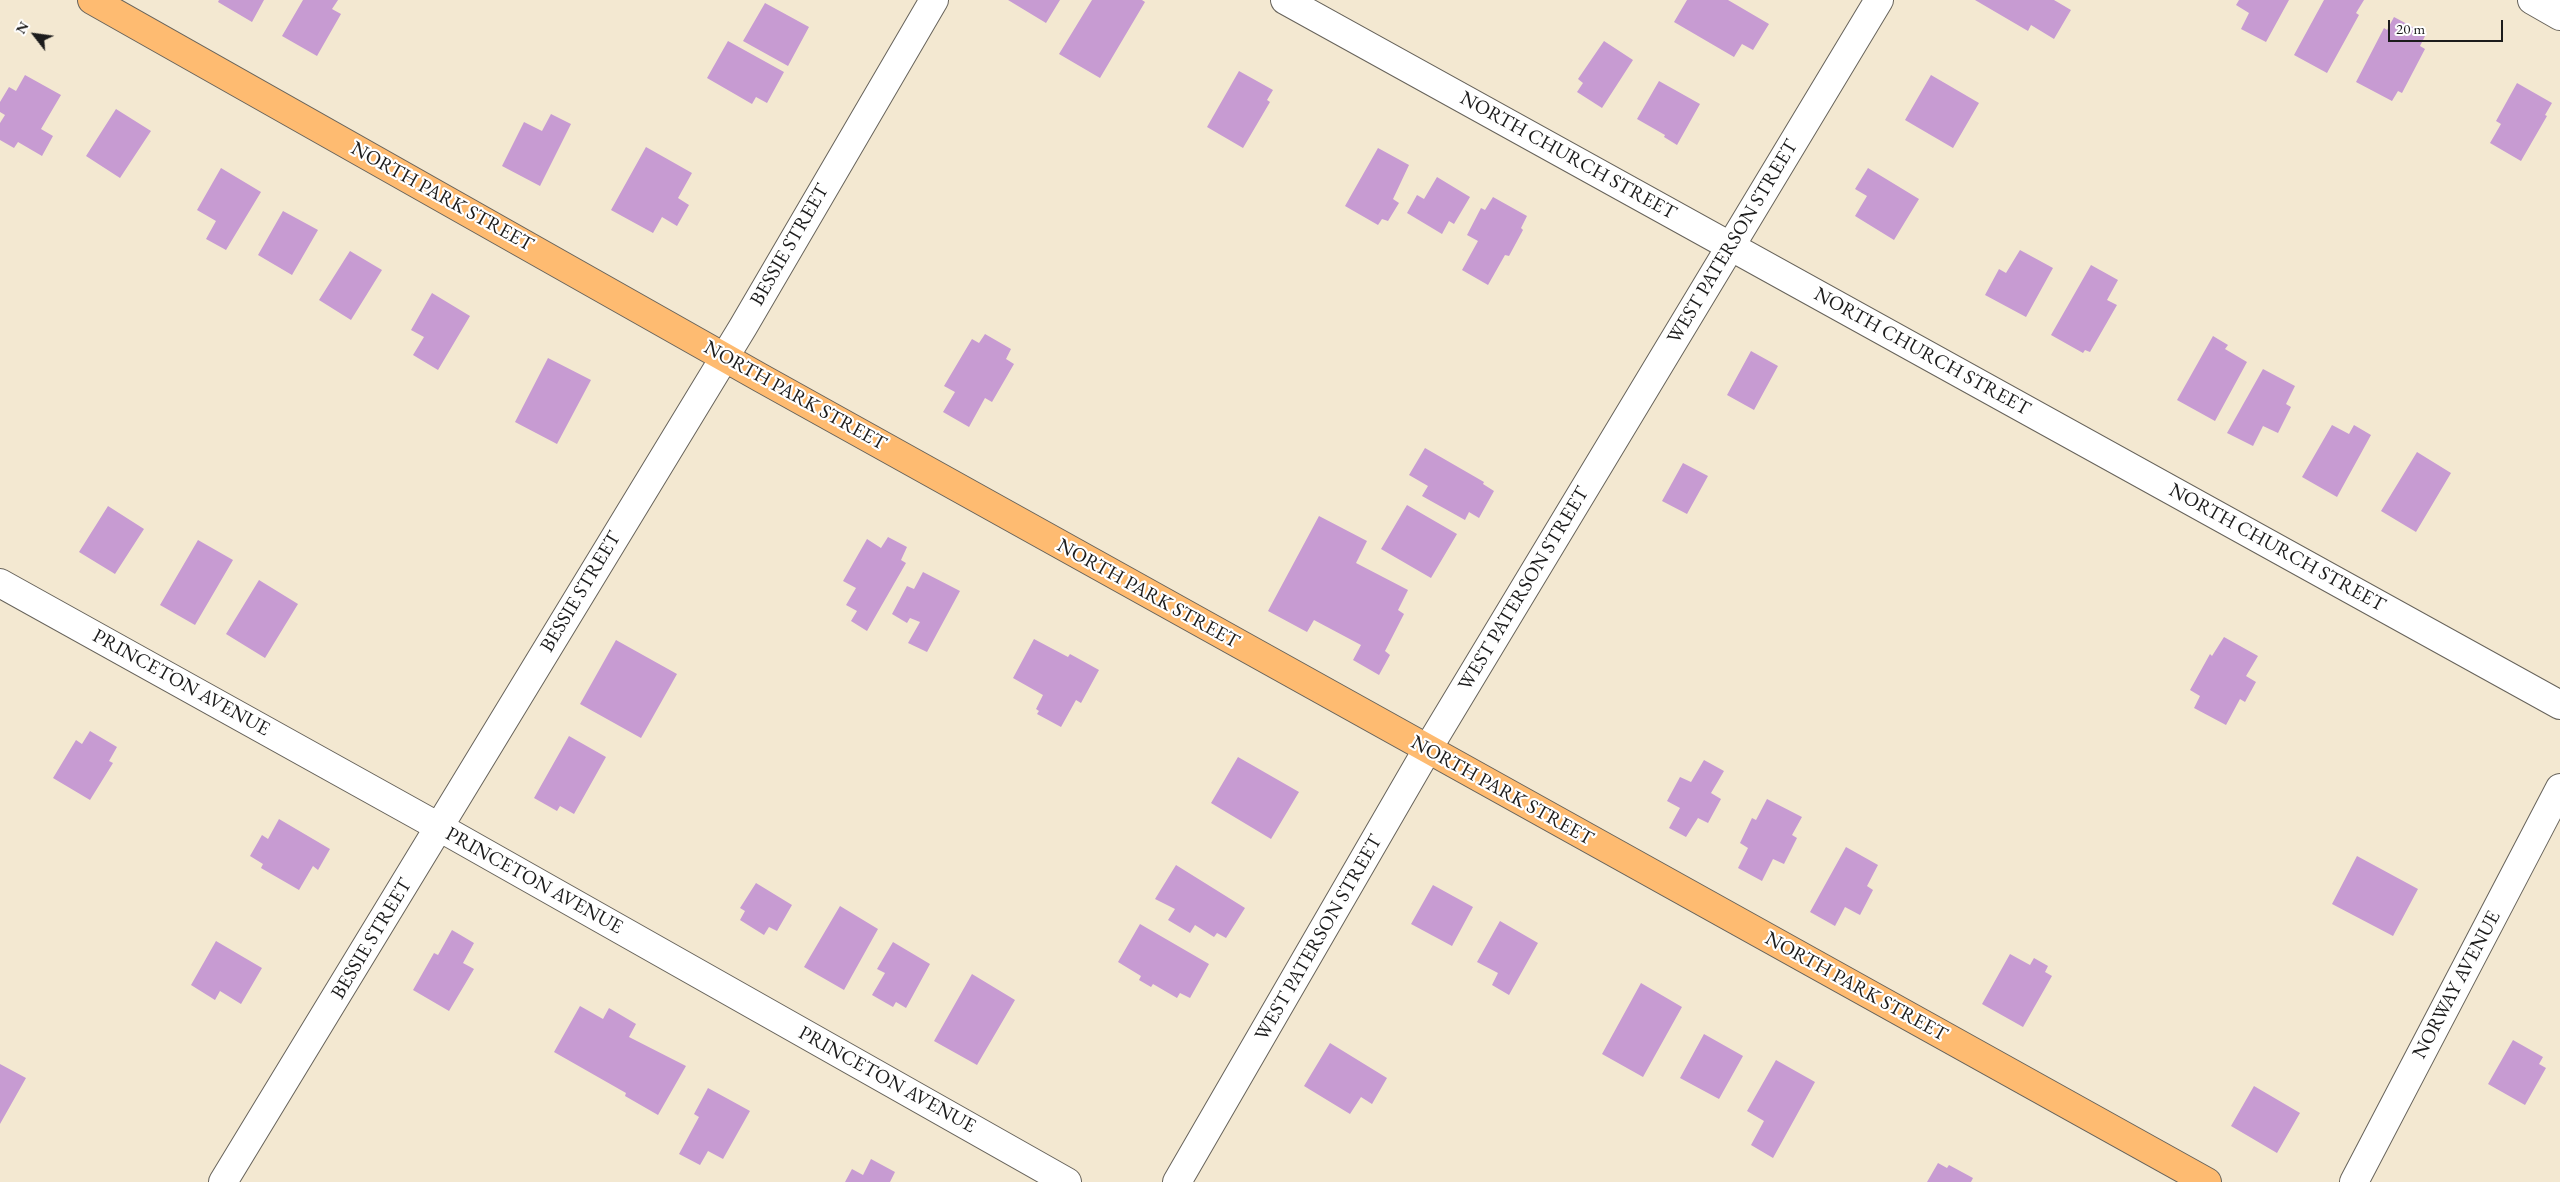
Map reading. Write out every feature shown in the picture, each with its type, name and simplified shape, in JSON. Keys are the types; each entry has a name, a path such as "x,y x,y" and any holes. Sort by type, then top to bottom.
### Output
{"main road":[{"name":"NORTH PARK STREET","path":"92,0 724,357 1427,750 2207,1182"}],"street":[{"name":"BESSIE STREET","path":"224,1182 724,357 934,0"},
{"name":"NORTH CHURCH STREET","path":"1285,0 2560,705"},
{"name":"WEST PATERSON STREET","path":"1177,1182 1427,750 1879,0"},
{"path":"2532,0 2560,16"},
{"name":"PRINCETON AVENUE","path":"0,583 440,827 1067,1182"},
{"name":"NORWAY AVENUE","path":"2354,1182 2560,788"}],"building":[{"path":"219,0 264,0 252,22 218,2"},
{"path":"303,0 338,0 332,9 341,14 317,56 282,36"},
{"path":"1008,0 1060,0 1046,23"},
{"path":"1092,0 1142,0 1145,2 1100,78 1059,54"},
{"path":"1687,0 1728,0 1769,24 1753,50 1742,44 1734,57 1674,22"},
{"path":"1975,0 2054,0 2071,10 2054,39 2031,25 2028,31"},
{"path":"2239,0 2289,0 2266,42 2241,29 2249,13 2236,5"},
{"path":"2324,0 2364,0 2356,13 2359,15 2327,73 2294,55"},
{"path":"765,3 809,27 788,66 743,41"},
{"path":"2394,17 2426,34 2420,46 2425,49 2402,93 2398,91 2392,101 2356,82 2384,28 2387,30"},
{"path":"728,41 784,72 767,103 756,97 752,104 707,78"},
{"path":"1604,41 1633,60 1602,108 1577,92 1583,83 1578,79"},
{"path":"1239,71 1273,90 1267,100 1270,102 1243,148 1207,127"},
{"path":"25,75 61,95 41,129 53,136 42,156 18,142 14,148 0,140 0,123 5,115 0,112 0,102 9,87 16,91"},
{"path":"1931,75 1979,103 1953,148 1905,120"},
{"path":"1659,81 1700,104 1677,145 1664,137 1665,135 1637,119"},
{"path":"2517,83 2552,103 2545,115 2547,116 2521,161 2490,143 2501,124 2496,121"},
{"path":"116,109 151,131 120,178 86,156"},
{"path":"551,114 571,124 540,186 502,166 524,122 542,131"},
{"path":"646,147 692,173 678,198 689,205 677,226 662,217 653,233 611,210"},
{"path":"1378,148 1409,165 1393,199 1399,203 1388,221 1382,219 1378,225 1345,206"},
{"path":"221,168 261,192 226,250 206,239 216,221 197,210"},
{"path":"1868,168 1919,199 1894,240 1855,216 1867,196 1855,189"},
{"path":"1437,177 1470,197 1454,224 1449,221 1442,234 1407,213 1417,195 1424,199"},
{"path":"1493,197 1527,216 1521,228 1523,230 1509,256 1505,255 1488,285 1462,270 1478,241 1467,235 1481,208 1485,210"},
{"path":"283,211 318,230 292,275 258,255"},
{"path":"2020,250 2053,268 2026,317 1985,295 1999,269 2006,273"},
{"path":"350,251 382,270 351,320 319,300"},
{"path":"2091,265 2118,280 2107,300 2117,305 2090,352 2085,350 2083,353 2051,335"},
{"path":"432,293 470,316 438,370 413,355 424,337 411,330"},
{"path":"985,334 1011,349 1006,359 1014,364 992,402 985,398 969,427 943,412 955,392 944,386 972,339 979,343"},
{"path":"2213,336 2228,345 2225,349 2247,362 2215,421 2177,400"},
{"path":"1751,351 1778,366 1754,410 1727,395"},
{"path":"548,358 591,380 557,444 515,422"},
{"path":"2263,369 2295,386 2286,404 2291,407 2278,433 2263,426 2253,446 2227,433"},
{"path":"2332,425 2349,434 2354,425 2371,435 2337,497 2302,477"},
{"path":"1425,448 1484,482 1483,484 1494,491 1479,518 1469,512 1465,520 1422,496 1428,486 1409,475"},
{"path":"2417,452 2451,473 2416,532 2381,511"},
{"path":"1683,463 1708,476 1687,514 1662,501"},
{"path":"1407,505 1457,534 1431,578 1381,549"},
{"path":"108,506 144,529 115,574 79,552"},
{"path":"1319,516 1367,541 1356,563 1408,590 1398,610 1404,614 1385,651 1390,655 1379,675 1353,660 1361,645 1314,620 1307,632 1268,611"},
{"path":"888,537 907,547 901,560 906,563 867,631 851,621 857,611 846,605 856,588 843,581 867,539 881,548"},
{"path":"198,540 233,560 195,625 160,605"},
{"path":"923,572 960,591 927,652 908,643 920,622 910,618 907,623 892,614 907,586 914,589"},
{"path":"259,580 298,604 265,658 226,634"},
{"path":"2224,637 2258,656 2246,676 2256,682 2245,702 2240,699 2226,725 2194,708 2200,696 2190,690 2210,654 2212,656"},
{"path":"1034,639 1068,657 1070,654 1099,670 1081,703 1076,700 1061,727 1037,714 1039,711 1036,709 1043,695 1013,678"},
{"path":"616,640 677,674 641,738 580,704"},
{"path":"90,731 117,747 109,761 113,763 90,800 53,778 76,740 82,744"},
{"path":"569,736 606,757 574,814 560,806 557,811 534,798"},
{"path":"1238,757 1299,792 1271,839 1211,803"},
{"path":"1704,760 1724,771 1711,793 1721,799 1708,823 1698,818 1686,837 1669,828 1680,808 1667,801 1680,777 1691,782"},
{"path":"1767,799 1802,817 1792,835 1797,838 1784,864 1773,859 1762,881 1738,868 1748,848 1740,843 1752,818 1756,820"},
{"path":"279,819 330,849 318,870 313,866 299,890 261,868 263,864 250,856 262,835 268,839"},
{"path":"1846,847 1878,865 1867,886 1873,890 1860,915 1845,907 1835,926 1810,912"},
{"path":"2357,856 2418,889 2393,936 2332,904"},
{"path":"1176,865 1245,908 1226,938 1217,933 1214,937 1195,925 1190,933 1168,920 1175,909 1155,899"},
{"path":"756,883 792,905 777,931 769,927 764,935 740,920 745,911 740,908"},
{"path":"1433,885 1473,907 1452,946 1411,924"},
{"path":"840,906 878,929 844,990 804,967"},
{"path":"1500,921 1538,943 1509,995 1492,985 1498,973 1477,962"},
{"path":"1140,924 1209,964 1190,998 1180,993 1177,998 1153,984 1151,987 1139,980 1141,976 1118,962"},
{"path":"452,930 474,943 463,963 474,969 449,1011 413,990 434,953 438,955"},
{"path":"216,941 262,968 241,1004 220,991 215,1000 191,985"},
{"path":"893,942 930,964 906,1008 896,1002 893,1007 872,995 885,973 877,969"},
{"path":"2010,954 2030,965 2034,958 2048,966 2045,972 2052,976 2023,1027 1982,1004"},
{"path":"972,974 1015,1000 977,1065 934,1041"},
{"path":"1641,983 1682,1007 1643,1077 1602,1054"},
{"path":"580,1006 603,1019 609,1008 636,1024 629,1037 686,1066 658,1115 625,1096 626,1093 554,1052"},
{"path":"1704,1034 1743,1056 1719,1099 1680,1078"},
{"path":"2513,1040 2543,1057 2539,1064 2546,1068 2525,1105 2488,1084"},
{"path":"1330,1043 1387,1078 1372,1104 1361,1097 1350,1114 1304,1086"},
{"path":"1776,1060 1815,1082 1773,1158 1751,1145 1764,1121 1747,1111"},
{"path":"0,1064 26,1078 0,1124"},
{"path":"2254,1086 2300,1113 2277,1153 2231,1126"},
{"path":"708,1088 750,1111 723,1159 708,1151 700,1165 679,1154 699,1117 694,1114"},
{"path":"871,1159 895,1172 890,1182 845,1182 852,1169 863,1175"},
{"path":"1938,1163 1947,1168 1949,1165 1973,1178 1971,1182 1927,1182"}]}
